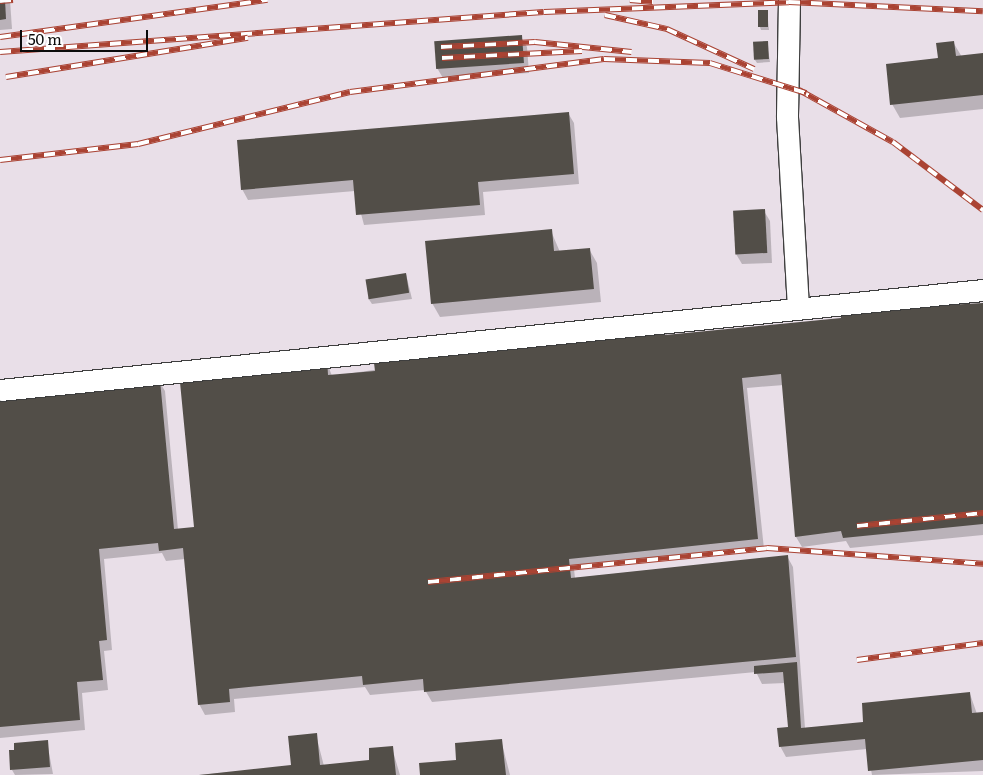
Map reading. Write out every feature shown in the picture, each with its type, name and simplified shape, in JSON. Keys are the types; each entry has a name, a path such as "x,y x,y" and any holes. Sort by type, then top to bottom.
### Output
{"lane":[{"path":"789,0 787,117 798,309"},
{"path":"0,390 983,290"}],"shaded area":[{"path":"0,0 983,0 983,775 0,775"}],"building":[{"path":"0,0 5,0 6,19 0,20"},
{"path":"758,10 768,10 768,27 758,27"},
{"path":"522,35 524,63 436,69 434,41"},
{"path":"768,41 769,59 754,60 753,42"},
{"path":"954,41 956,56 983,53 983,95 890,105 886,64 938,58 936,43"},
{"path":"569,112 574,174 478,182 480,205 356,215 353,180 241,190 237,140"},
{"path":"765,209 767,253 735,255 733,211"},
{"path":"552,229 554,251 590,248 594,289 431,304 425,241"},
{"path":"406,273 409,293 369,299 366,279"},
{"path":"983,303 983,524 843,538 841,531 795,537 781,374 742,378 758,539 569,559 571,578 788,555 796,657 424,692 423,679 363,685 362,676 229,689 230,702 198,705 183,548 159,551 158,543 99,549 107,640 99,641 103,680 77,682 80,720 0,727 0,395 160,380 174,529 194,527 179,372 327,358 328,375 375,371 373,355 664,327 665,335 841,318 840,311"},
{"path":"797,662 801,728 863,722 862,703 970,692 972,713 983,712 983,760 868,771 865,739 779,747 777,728 788,727 783,672 754,674 754,666"},
{"path":"317,733 320,765 369,760 369,748 393,746 396,775 199,775 291,765 288,736"},
{"path":"502,739 506,775 420,775 419,763 456,760 455,743"},
{"path":"48,740 50,767 10,770 9,750 14,750 14,743"}],"railway":[{"path":"0,1 13,0"},
{"path":"0,37 267,0"},
{"path":"630,0 653,2"},
{"path":"0,52 544,12 789,2 983,11"},
{"path":"605,15 667,29 754,69"},
{"path":"6,77 248,38"},
{"path":"441,47 535,42 631,52"},
{"path":"442,58 582,51"},
{"path":"0,160 138,144 350,92 604,59 710,63 806,93"},
{"path":"799,90 893,142 983,210"},
{"path":"857,526 983,513"},
{"path":"428,582 767,548 983,564"},
{"path":"857,660 983,643"}]}
